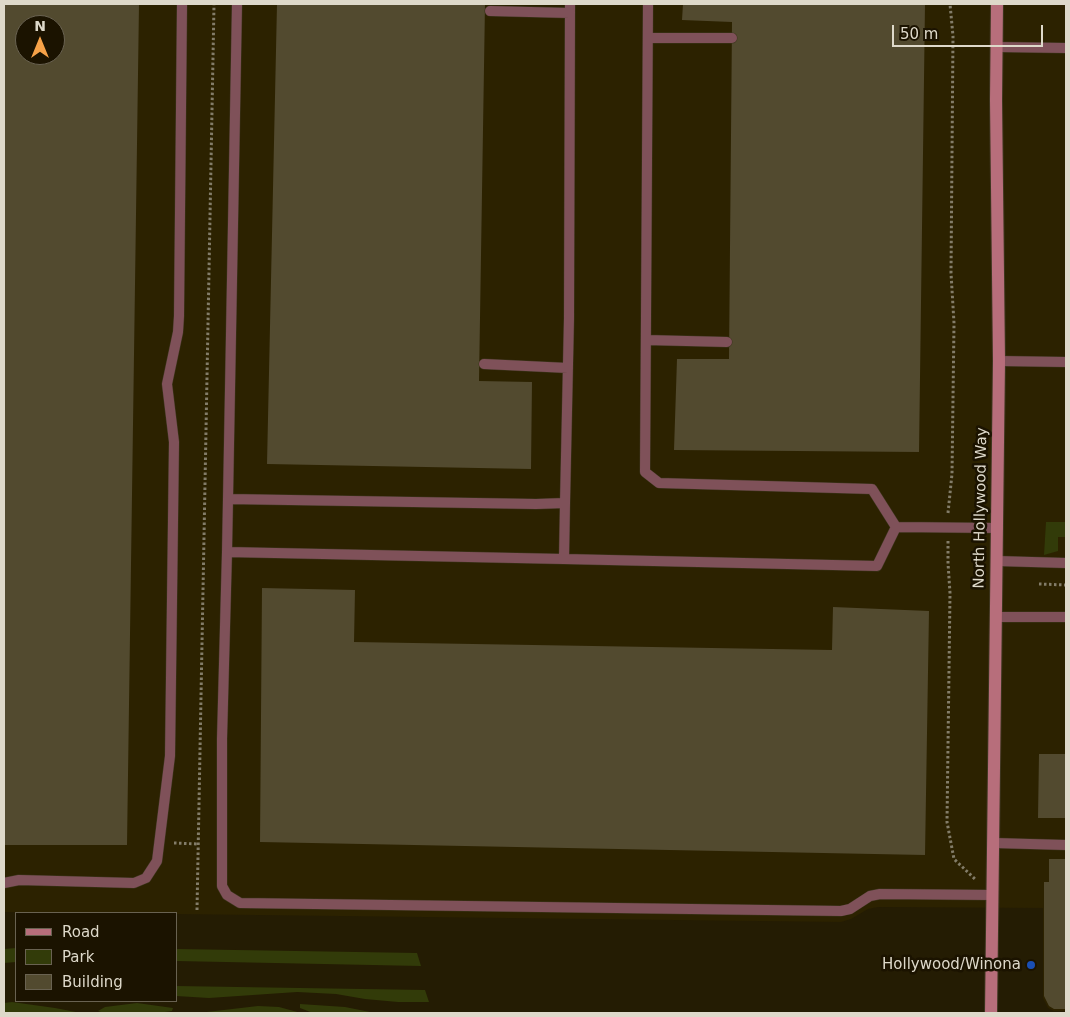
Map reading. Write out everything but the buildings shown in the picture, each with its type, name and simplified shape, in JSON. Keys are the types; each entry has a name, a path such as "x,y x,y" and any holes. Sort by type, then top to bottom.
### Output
{"main road":[{"name":"North Hollywood Way","path":"990,1013 998,528 997,4"}],"lane":[{"path":"4,883 19,880 134,883 146,878 155,866 170,756 174,442 167,384 178,332 179,316 182,4"},
{"path":"237,4 222,739 222,886 227,895 240,903 841,911 850,909 870,896 880,894 993,895"},
{"path":"648,4 645,472 658,482 872,488 896,527"},
{"path":"490,11 570,8 568,368 564,559"},
{"path":"648,38 732,38"},
{"path":"997,47 1066,48"},
{"path":"646,340 727,342"},
{"path":"999,361 1066,362"},
{"path":"484,364 568,368"},
{"path":"228,499 565,503"},
{"path":"227,552 877,566 896,527"},
{"path":"896,527 998,528"},
{"path":"997,561 1066,563"},
{"path":"996,617 1066,617"},
{"path":"994,843 1066,845"}],"path":[{"path":"197,910 214,4"},
{"path":"950,4 953,36 951,273 954,323 952,474 948,499 950,594 947,822 954,859 993,895"},
{"path":"1039,584 1066,585"},
{"path":"159,843 198,844"}],"shaded area":[{"path":"4,4 1066,4 1066,1011 1054,1011 1048,1008 1043,998 1043,908 878,907 868,909 851,919 841,922 178,914 178,912 4,912"}],"green space":[{"path":"1046,522 1066,522 1066,537 1058,537 1058,551 1044,555"},
{"path":"15,948 15,962 4,963 4,949"},
{"path":"178,949 417,953 421,966 178,961"},
{"path":"178,986 425,990 429,1002 398,1002 336,994 297,992 209,998 178,996"},
{"path":"12,1002 81,1013 4,1013 4,1003"},
{"path":"137,1003 173,1008 172,1011 158,1013 104,1013 98,1011 105,1007"},
{"path":"300,1004 345,1007 375,1013 313,1013 300,1008"},
{"path":"258,1006 279,1007 301,1013 198,1013"}],"place":[{"name":"Hollywood/Winona","path":"1031,965"}]}
